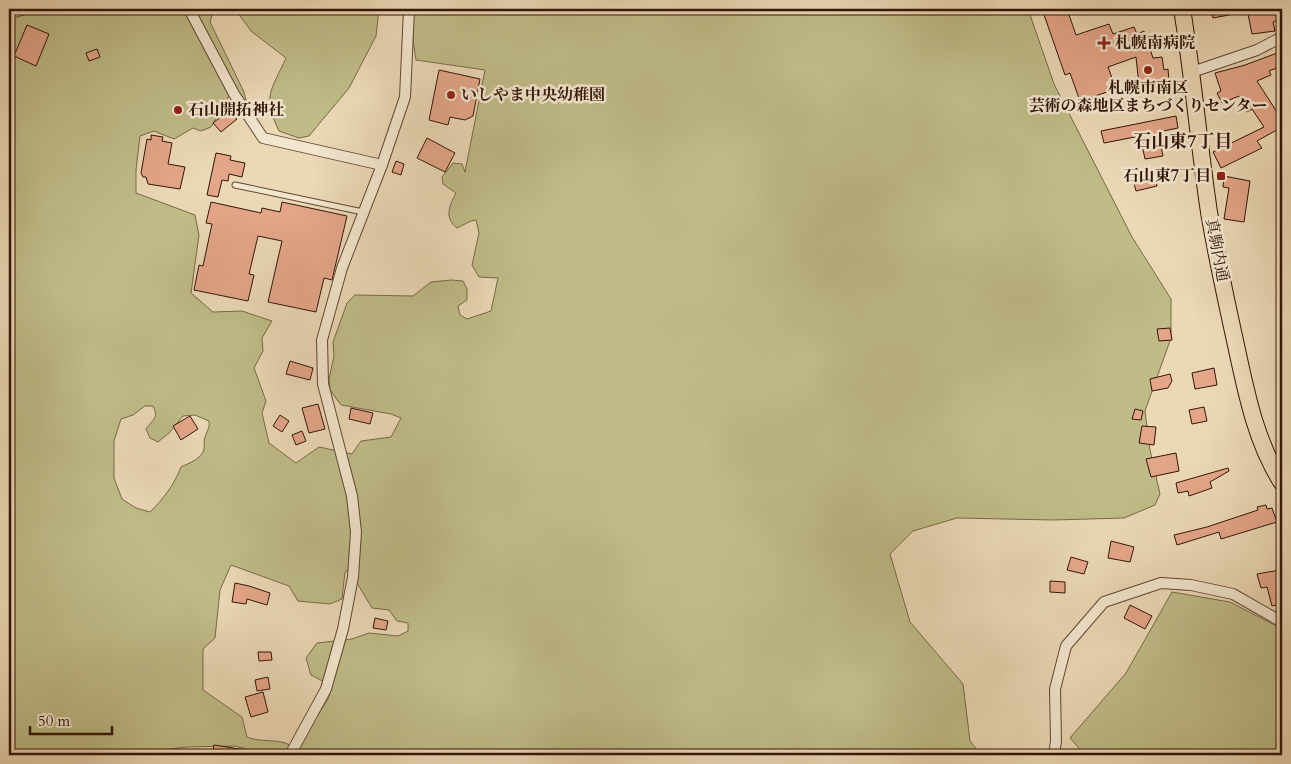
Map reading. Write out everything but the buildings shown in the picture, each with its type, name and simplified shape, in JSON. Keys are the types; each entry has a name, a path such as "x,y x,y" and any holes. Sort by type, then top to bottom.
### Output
{"highway":[{"name":"真駒内通","path":"1182,9 1192,72 1209,213 1248,398 1258,433 1282,483"}],"street":[{"path":"9,11 11,13 24,9"},
{"path":"189,9 234,94 263,138 382,165"},
{"path":"290,755 326,689 343,629 353,577 356,532 352,496 323,384 322,340 342,268 382,165 405,97 409,9"},
{"path":"1192,72 1257,50 1282,37"},
{"path":"1054,755 1056,742 1055,689 1066,646 1104,602 1161,583 1190,585 1233,594 1282,622"}],"lane":[{"path":"235,185 363,212"}],"shaded area":[{"path":"9,9 214,9 210,22 244,92 247,104 229,96 211,127 201,131 193,128 174,139 154,131 140,136 136,170 136,193 195,215 199,235 191,293 213,312 242,311 272,321 262,338 263,351 254,368 266,401 262,413 269,443 296,463 319,447 352,454 361,441 391,437 401,418 391,414 341,405 330,390 329,379 334,356 333,342 347,303 355,295 413,296 431,282 463,281 467,289 467,300 458,306 460,315 467,319 491,311 498,278 479,277 472,265 479,233 476,220 457,228 453,224 450,220 449,212 456,193 443,184 442,177 453,163 462,164 465,172 485,70 416,60 413,40 413,9 1028,9 1054,84 1132,237 1171,299 1171,338 1145,411 1150,450 1160,494 1155,505 1124,518 1054,520 957,518 913,531 890,554 910,622 963,684 970,741 981,755 292,755 328,699 332,686 311,675 306,658 317,643 352,639 369,633 398,636 408,631 408,623 397,621 389,610 372,608 357,583 358,564 345,572 342,599 330,604 298,601 289,586 231,565 220,590 215,638 203,649 203,690 242,717 247,737 290,745 290,750 284,755 269,755 235,746 187,747 148,752 149,755 9,755","holes":["145,406 153,406 155,416 146,429 150,438 158,442 169,433 183,416 195,415 209,421 209,428 204,439 204,448 201,455 181,467 168,491 150,512 136,508 122,499 114,478 114,441 121,419 133,415"]},
{"path":"235,9 379,9 376,36 349,88 309,136 299,138 279,131 271,109 270,94 286,58 251,31"},
{"path":"1172,592 1230,602 1282,629 1282,755 1085,755 1070,738 1126,673"}],"place":[{"name":"札幌南病院","path":"1104,43"},
{"name":"札幌市南区 芸術の森地区まちづくりセンター","path":"1148,70"},
{"name":"いしやま中央幼稚園","path":"451,95"},
{"name":"石山開拓神社","path":"178,110"},
{"name":"石山東7丁目","path":"1221,176"}],"district":[{"name":"石山東7丁目","path":"1183,141"}]}
